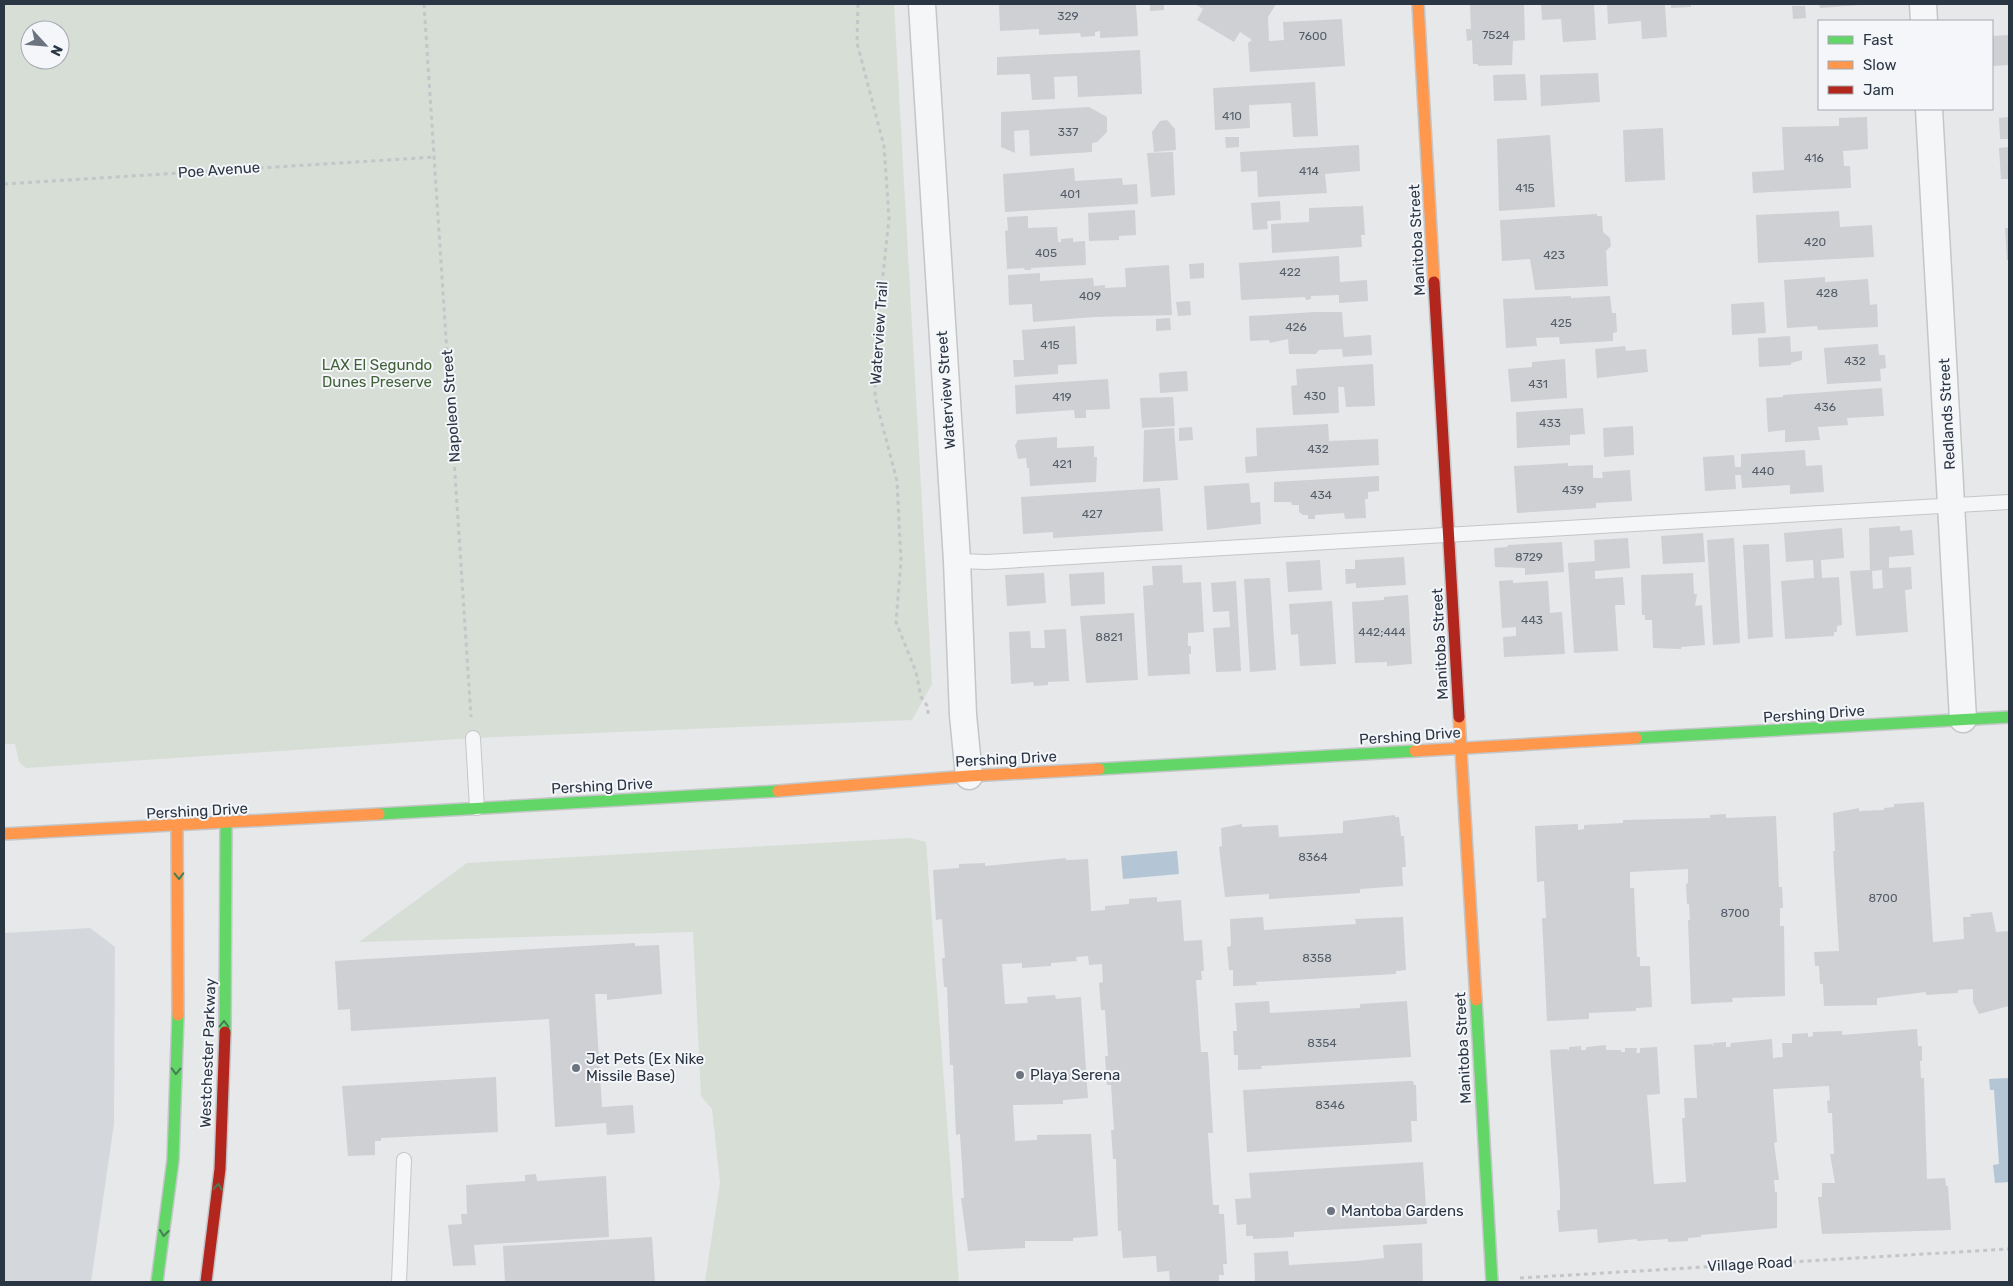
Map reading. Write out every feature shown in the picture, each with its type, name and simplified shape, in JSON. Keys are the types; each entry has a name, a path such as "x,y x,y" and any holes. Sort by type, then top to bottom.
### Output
{"main road":[{"name":"Manitoba Street","path":"1418,4 1492,1281"},
{"name":"Pershing Drive","path":"4,834 178,827 755,793 969,776 1701,736 2009,717"},
{"name":"Westchester Parkway","path":"206,1282 214,1235 220,1165 226,932 226,824"},
{"name":"Westchester Parkway","path":"157,1282 174,1160 179,988 178,827"}],"street":[{"name":"Waterview Street","path":"922,4 957,562 963,715 969,776"},
{"path":"1923,4 1924,20"},
{"name":"Redlands Street","path":"1929,110 1953,505 1963,719"}],"lane":[{"path":"957,562 2009,502"},
{"path":"472,738 477,808"},
{"path":"399,1282 404,1160"}],"path":[{"name":"Napoleon Street","path":"424,4 472,738"},
{"name":"Waterview Trail","path":"858,4 857,43 884,146 889,218 876,342 875,397 897,481 901,561 896,622 916,672 921,697 928,707 928,716"},
{"name":"Poe Avenue","path":"4,184 435,157"},
{"name":"Village Road","path":"1492,1281 2009,1249"}],"shaded area":[{"path":"90,928 115,947 114,1124 91,1282 4,1282 4,933"}],"green space":[{"name":"LAX El Segundo Dunes Preserve","path":"4,4 894,4 932,684 912,720 473,738 26,768 19,762 15,744 4,744"},
{"path":"910,838 926,842 959,1282 705,1282 720,1183 712,1109 701,1096 693,932 359,942 467,863"}],"water":[{"path":"1177,851 1179,874 1123,879 1121,856"},
{"path":"2009,1078 2009,1182 1995,1183 1993,1165 1999,1164 1994,1090 1990,1090 1989,1079"}],"building":[{"path":"999,4 1136,4 1138,36 1100,38 1100,31 1095,32 1095,36 1081,37 1080,33 1039,35 1039,29 1000,31"},
{"path":"1150,4 1164,4 1164,10 1150,11"},
{"path":"1195,4 1276,4 1268,17 1269,41 1284,40 1283,22 1342,19 1345,66 1250,72 1248,43 1252,40 1240,32 1234,42 1197,20 1203,9"},
{"path":"1470,4 1524,4 1525,40 1513,41 1512,65 1478,66 1478,64 1473,64 1472,40 1467,41 1466,29 1471,29"},
{"path":"1541,4 1594,4 1596,40 1563,42 1561,19 1542,20"},
{"path":"1607,4 1665,4 1667,37 1642,39 1641,21 1608,24"},
{"path":"1671,4 1691,4 1691,7 1671,8"},
{"path":"1819,4 1860,4 1860,5 1820,8"},
{"path":"1792,6 1805,6 1806,18 1793,19"},
{"path":"2009,35 2009,65 1993,66 1993,36"},
{"path":"1140,50 1142,94 1078,97 1077,76 1054,77 1055,99 1032,100 1030,74 997,75 997,57"},
{"path":"1598,73 1600,102 1541,106 1540,75"},
{"path":"1525,74 1527,100 1494,101 1493,75"},
{"path":"1315,82 1318,136 1293,137 1291,103 1249,105 1250,128 1215,130 1213,88"},
{"path":"1089,107 1107,117 1107,132 1097,142 1092,143 1092,152 1030,156 1029,130 1014,131 1015,153 1001,147 1001,112"},
{"path":"1867,117 1868,149 1843,151 1844,166 1850,166 1851,188 1753,193 1752,172 1784,170 1782,127 1839,126 1839,118"},
{"path":"2009,117 2009,139 2000,139 1999,118"},
{"path":"1167,120 1175,129 1176,150 1154,152 1152,132 1160,121"},
{"path":"1663,128 1665,180 1625,182 1623,130"},
{"path":"1550,135 1555,207 1499,211 1497,139"},
{"path":"1225,137 1239,137 1239,147 1226,148"},
{"path":"1359,145 1360,171 1325,174 1327,193 1258,197 1257,171 1241,172 1240,152"},
{"path":"2009,147 2009,179 2001,179 1999,148"},
{"path":"1173,152 1175,195 1151,197 1147,153"},
{"path":"1074,168 1075,181 1122,178 1123,185 1137,184 1138,204 1005,212 1003,174"},
{"path":"1280,201 1281,220 1267,221 1268,229 1253,230 1251,203"},
{"path":"1363,206 1365,235 1361,235 1362,247 1272,253 1271,224 1309,222 1309,208"},
{"path":"1135,210 1136,235 1119,236 1119,240 1089,241 1088,213"},
{"path":"1839,211 1840,227 1872,225 1874,257 1758,263 1756,215"},
{"path":"1597,214 1597,216 1602,216 1603,232 1610,238 1611,246 1606,251 1608,286 1535,290 1530,259 1502,261 1500,220"},
{"path":"1028,216 1028,228 1057,227 1058,242 1061,242 1061,239 1073,238 1073,242 1085,241 1086,265 1031,268 1031,270 1025,270 1024,268 1007,269 1005,231 1008,230 1007,217"},
{"path":"2005,228 2009,228 2009,260 2007,260"},
{"path":"1339,256 1340,282 1367,280 1368,301 1339,303 1339,295 1311,296 1311,299 1306,300 1305,297 1241,300 1239,263"},
{"path":"1204,263 1204,278 1190,279 1189,264"},
{"path":"1169,265 1172,315 1094,317 1033,322 1032,304 1009,305 1008,275 1040,273 1040,281 1093,278 1094,286 1105,285 1105,288 1126,287 1125,268"},
{"path":"1825,277 1825,282 1868,279 1870,305 1877,304 1878,327 1818,330 1817,326 1787,328 1784,280"},
{"path":"1571,296 1571,298 1610,296 1612,313 1616,313 1617,332 1613,333 1613,341 1560,344 1559,337 1536,338 1537,346 1506,348 1503,299"},
{"path":"1190,301 1191,315 1178,316 1176,302"},
{"path":"1764,302 1766,333 1732,335 1731,304"},
{"path":"1342,312 1344,337 1371,335 1372,355 1343,357 1342,349 1319,350 1316,354 1289,354 1288,339 1270,343 1269,340 1250,341 1249,316"},
{"path":"1170,318 1171,330 1156,331 1156,319"},
{"path":"1075,326 1077,364 1058,365 1058,374 1014,377 1013,360 1024,360 1022,330"},
{"path":"1790,336 1791,352 1802,351 1802,360 1791,363 1791,365 1759,367 1758,338"},
{"path":"1878,344 1879,355 1885,355 1886,368 1880,369 1881,381 1827,384 1824,348"},
{"path":"1625,346 1626,351 1646,349 1648,372 1597,378 1595,349"},
{"path":"1565,359 1567,398 1511,402 1508,369 1532,367 1532,362"},
{"path":"1373,364 1375,406 1346,407 1344,387 1338,387 1339,413 1293,415 1291,386 1297,385 1296,369"},
{"path":"1187,371 1188,391 1160,393 1159,373"},
{"path":"1108,379 1110,409 1086,410 1086,418 1075,418 1074,410 1016,414 1015,385"},
{"path":"1882,388 1884,416 1847,418 1848,425 1818,427 1820,440 1785,442 1785,430 1768,432 1766,398 1783,397 1783,395"},
{"path":"1173,397 1175,426 1142,428 1140,398"},
{"path":"1583,408 1585,434 1570,435 1570,445 1517,448 1516,412"},
{"path":"1328,424 1329,441 1378,439 1379,465 1246,473 1245,457 1257,456 1256,428"},
{"path":"1633,426 1634,455 1604,457 1603,428"},
{"path":"1192,427 1193,440 1179,441 1179,428"},
{"path":"1174,428 1178,480 1143,482 1144,430"},
{"path":"1057,437 1057,448 1094,446 1094,457 1097,457 1096,482 1030,486 1029,468 1027,468 1026,458 1018,459 1015,445 1018,440"},
{"path":"1805,450 1806,466 1822,465 1824,492 1790,494 1790,485 1742,488 1741,475 1735,475 1736,489 1705,491 1703,457 1734,455 1735,467 1741,467 1741,454"},
{"path":"1568,463 1568,466 1593,465 1593,478 1603,478 1602,472 1630,470 1632,501 1596,503 1596,508 1517,513 1514,466"},
{"path":"1379,476 1379,491 1368,492 1368,499 1365,499 1366,518 1345,519 1344,513 1315,515 1315,519 1308,519 1308,515 1303,515 1299,512 1299,505 1292,505 1291,502 1274,502 1274,482"},
{"path":"1249,483 1251,503 1260,502 1261,524 1207,530 1204,486"},
{"path":"1160,488 1163,531 1053,538 1053,532 1023,534 1021,497"},
{"path":"1900,526 1900,531 1912,530 1914,555 1889,557 1889,568 1911,567 1912,589 1905,590 1908,632 1856,636 1850,571 1870,570 1869,528","holes":["1882,570 1883,588 1873,589 1872,571"]},
{"path":"1842,528 1844,558 1821,560 1822,578 1839,577 1842,625 1837,626 1837,632 1834,632 1834,636 1785,639 1781,581 1814,578 1813,560 1786,562 1784,533"},
{"path":"1703,533 1705,562 1663,564 1661,536"},
{"path":"1628,538 1630,568 1595,571 1595,579 1623,577 1625,605 1615,605 1618,651 1574,653 1568,563 1595,561 1594,540"},
{"path":"1734,538 1740,643 1713,645 1707,540"},
{"path":"1562,542 1564,572 1525,575 1525,568 1495,567 1494,548 1507,547 1508,545"},
{"path":"1769,544 1773,637 1748,639 1743,545"},
{"path":"1404,557 1406,585 1356,588 1356,583 1346,584 1345,569 1355,569 1355,560"},
{"path":"1320,560 1322,590 1288,592 1286,562"},
{"path":"1182,565 1183,583 1201,582 1204,632 1188,633 1188,646 1191,646 1191,654 1189,654 1190,674 1148,676 1143,586 1153,585 1152,566"},
{"path":"1104,572 1105,604 1071,606 1069,574"},
{"path":"1044,573 1046,603 1007,606 1005,575"},
{"path":"1693,573 1694,594 1697,594 1695,606 1702,605 1705,645 1681,647 1681,649 1653,648 1652,620 1645,620 1645,615 1642,615 1641,575"},
{"path":"1270,578 1276,670 1250,672 1244,579"},
{"path":"1513,580 1513,583 1548,581 1550,613 1562,612 1565,654 1504,657 1503,637 1516,636 1516,627 1502,628 1499,581"},
{"path":"1236,581 1241,671 1216,672 1213,628 1230,627 1229,611 1213,612 1211,583"},
{"path":"1408,595 1412,664 1387,666 1387,662 1355,663 1352,602 1384,600 1384,597"},
{"path":"1332,601 1336,664 1300,666 1298,634 1291,635 1289,604"},
{"path":"1134,613 1138,680 1086,683 1080,616"},
{"path":"1066,629 1069,681 1048,682 1048,685 1034,686 1033,682 1011,684 1009,632 1030,631 1031,648 1045,648 1044,630"},
{"path":"1924,802 1933,942 1964,939 1963,917 1971,917 1970,914 1992,912 1996,932 2009,931 2009,1006 1979,1014 1973,1002 1973,989 1958,990 1958,993 1926,995 1926,992 1877,998 1877,1005 1824,1006 1823,984 1820,984 1819,966 1815,966 1814,952 1839,951 1833,851 1835,851 1833,813 1859,808 1859,811 1884,810 1884,808 1894,807 1894,804"},
{"path":"1726,814 1726,818 1776,816 1779,887 1782,887 1783,908 1780,908 1780,926 1784,926 1785,996 1732,998 1733,1002 1691,1004 1688,920 1690,920 1686,884 1688,883 1688,869 1630,872 1630,888 1634,888 1637,957 1640,957 1640,966 1650,966 1652,1007 1636,1008 1636,1011 1589,1013 1589,1019 1547,1021 1542,918 1546,918 1544,881 1537,882 1535,826 1578,824 1578,830 1584,829 1584,825 1623,823 1623,820 1710,818 1710,815"},
{"path":"1395,815 1395,817 1399,817 1401,836 1404,836 1406,867 1402,867 1403,886 1360,889 1360,893 1269,899 1269,894 1225,897 1219,847 1222,846 1221,828 1242,824 1242,827 1278,825 1279,837 1343,833 1343,821"},
{"name":"Playa Serena","path":"1066,858 1066,860 1088,859 1091,911 1105,910 1105,906 1129,904 1129,899 1157,897 1157,902 1181,900 1184,941 1202,940 1204,971 1201,971 1202,980 1196,980 1201,1052 1208,1052 1213,1133 1208,1133 1213,1205 1219,1205 1219,1214 1224,1214 1227,1264 1223,1264 1224,1275 1219,1275 1219,1282 1170,1282 1169,1271 1157,1272 1156,1256 1123,1258 1121,1231 1118,1231 1116,1159 1113,1159 1111,1130 1114,1130 1111,1085 1107,1085 1105,1056 1108,1056 1105,1010 1101,1010 1099,983 1103,982 1102,964 1089,965 1088,956 1076,957 1077,961 1051,963 1051,966 1022,968 1022,963 1002,964 1005,1004 1028,1003 1027,997 1055,995 1056,999 1081,997 1088,1098 1063,1100 1063,1104 1013,1105 1015,1141 1037,1140 1037,1135 1091,1134 1098,1236 1073,1238 1073,1241 1025,1241 1025,1248 968,1251 961,1198 964,1198 960,1134 956,1135 953,1065 950,1065 947,987 944,987 942,958 945,958 942,919 936,920 933,870 959,868 959,864 985,863 985,866"},
{"path":"1263,917 1264,930 1356,924 1355,919 1403,917 1406,970 1396,971 1396,974 1256,982 1257,985 1233,986 1233,970 1229,970 1227,947 1231,946 1230,919"},
{"name":"Jet Pets (Ex Nike Missile Base)","path":"635,943 635,946 659,945 662,994 607,1000 607,994 595,994 602,1107 633,1105 635,1133 607,1135 606,1123 555,1127 549,1019 351,1031 350,1009 338,1010 335,961"},
{"path":"1269,1001 1270,1013 1360,1008 1360,1004 1407,1001 1411,1057 1261,1066 1262,1069 1238,1070 1238,1055 1234,1055 1233,1031 1237,1031 1235,1003"},
{"path":"1917,1029 1918,1046 1922,1046 1922,1061 1920,1061 1921,1078 1924,1078 1927,1179 1945,1178 1946,1186 1948,1186 1951,1230 1822,1234 1818,1197 1822,1197 1822,1183 1835,1183 1830,1154 1834,1154 1832,1113 1828,1113 1827,1101 1830,1100 1829,1086 1773,1089 1777,1142 1774,1143 1779,1180 1774,1180 1775,1192 1777,1192 1777,1228 1701,1235 1701,1237 1688,1238 1688,1241 1668,1242 1668,1239 1637,1241 1637,1239 1598,1243 1597,1229 1559,1232 1557,1210 1560,1210 1560,1191 1550,1050 1567,1049 1569,1051 1569,1047 1581,1046 1581,1050 1586,1050 1586,1047 1606,1045 1606,1050 1621,1050 1621,1052 1625,1052 1625,1048 1637,1048 1636,1053 1640,1053 1640,1048 1657,1047 1660,1094 1647,1095 1654,1184 1686,1182 1682,1118 1685,1118 1684,1098 1697,1098 1694,1045 1712,1044 1714,1047 1713,1043 1726,1042 1726,1047 1730,1047 1731,1043 1772,1039 1773,1058 1783,1057 1782,1043 1792,1043 1792,1034 1808,1033 1808,1037 1813,1036 1813,1032 1842,1031 1842,1035"},
{"path":"496,1077 498,1132 381,1138 381,1141 375,1141 375,1155 348,1156 342,1086"},
{"path":"1413,1081 1414,1085 1416,1085 1417,1121 1411,1121 1412,1142 1247,1152 1243,1090"},
{"name":"Mantoba Gardens","path":"1423,1162 1427,1224 1294,1232 1294,1237 1253,1239 1253,1236 1246,1236 1246,1224 1237,1225 1235,1199 1251,1198 1249,1173"},
{"path":"536,1174 537,1181 606,1176 609,1237 474,1245 476,1265 453,1266 448,1225 462,1224 461,1214 467,1214 466,1185 525,1181 525,1175"},
{"path":"652,1237 655,1282 505,1282 503,1246"},
{"path":"1422,1243 1423,1282 1255,1282 1254,1253 1288,1251 1289,1265 1384,1258 1383,1245"}],"traffic: fast":[{"path":"1636,738 2009,717"},
{"path":"1099,769 1415,751"},
{"path":"379,814 778,791"},
{"path":"225,1032 226,824"},
{"path":"1476,1000 1492,1282"},
{"path":"157,1282 173,1160 178,1015"}],"traffic: slow":[{"path":"1418,4 1434,282"},
{"path":"1459,717 1476,1000"},
{"path":"1415,751 1636,738"},
{"path":"778,791 969,776 1099,769"},
{"path":"4,834 379,814"},
{"path":"177,827 178,1015"}],"traffic: jam":[{"path":"1434,282 1459,717"},
{"path":"206,1282 220,1169 225,1032"}],"place":[{"name":"Jet Pets (Ex Nike Missile Base)","path":"576,1068"},
{"name":"Playa Serena","path":"1020,1075"},
{"name":"Mantoba Gardens","path":"1331,1211"}]}
